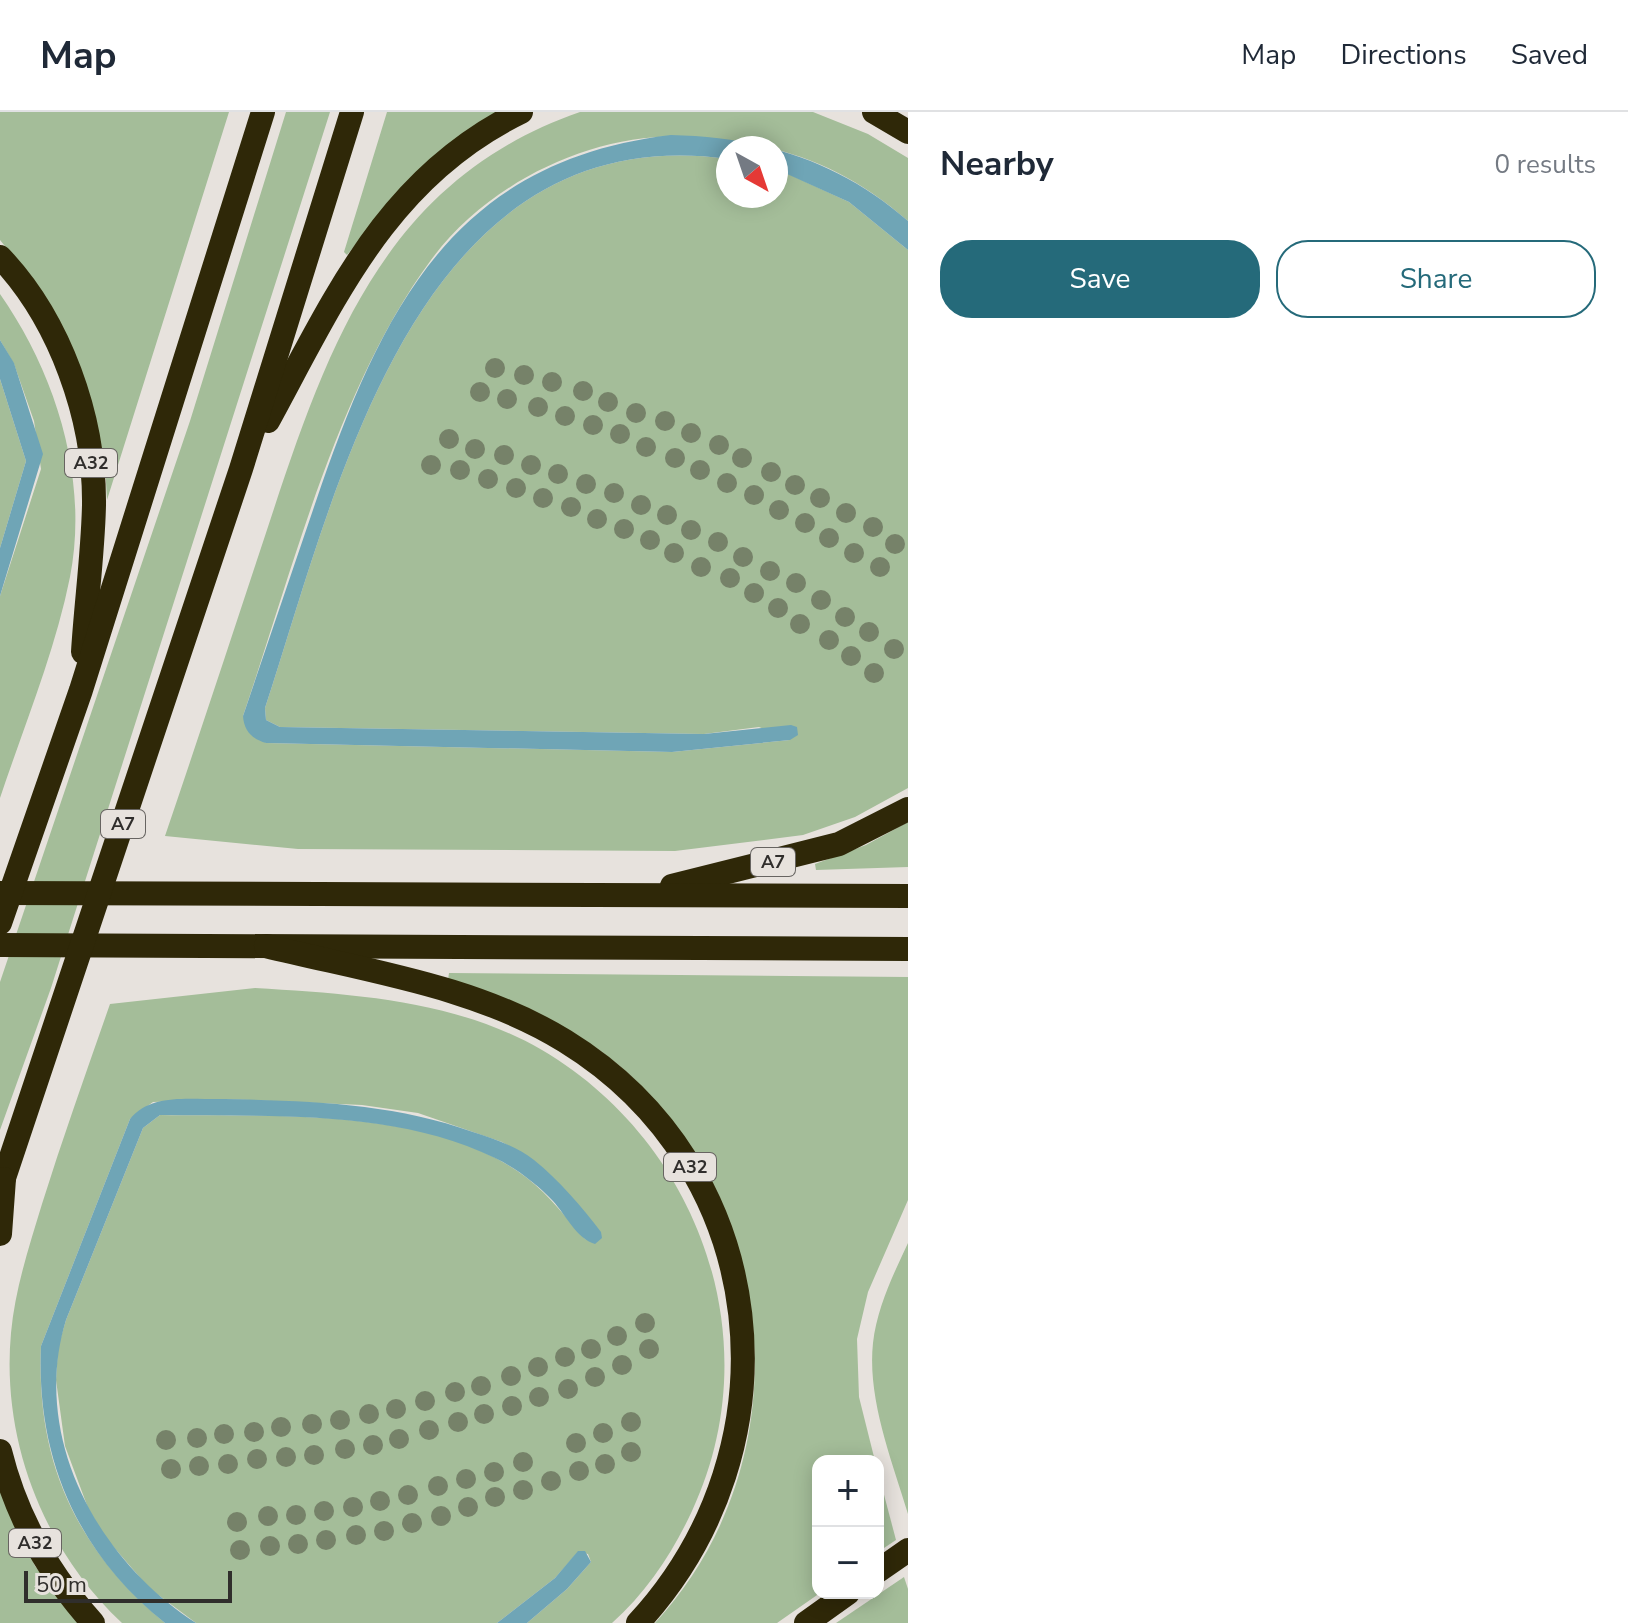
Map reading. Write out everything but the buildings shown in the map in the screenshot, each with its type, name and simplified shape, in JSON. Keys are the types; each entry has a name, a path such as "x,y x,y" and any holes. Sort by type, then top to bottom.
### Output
{"highway":[{"path":"0,923 81,690 263,112"},
{"name":"A7","path":"2,1185 241,469 352,112"},
{"name":"A7","path":"241,469 344,277 375,232 421,181 460,148 521,112"},
{"path":"874,112 908,132"},
{"name":"A32","path":"0,257 39,308 61,353 80,402 90,452 94,505 81,690"},
{"name":"A7","path":"631,895 839,844 908,809"},
{"path":"0,893 908,896"},
{"name":"A32","path":"0,945 908,949"},
{"name":"A32","path":"266,946 472,997 518,1015 566,1042 620,1081 657,1120 691,1168 715,1216 731,1263 741,1314 744,1381 732,1458 714,1509 691,1554 661,1598 638,1623"},
{"path":"0,1234 2,1185"},
{"name":"A32","path":"0,1451 13,1494 38,1549 93,1623"},
{"path":"884,1567 908,1550"},
{"path":"806,1623 840,1599"}],"green space":[{"path":"0,112 229,112 107,500 105,464 96,421 30,277 0,240"},
{"path":"286,112 330,112 51,988 0,1130 0,982 190,421"},
{"path":"387,112 500,112 401,188 347,255 344,252"},
{"path":"580,112 813,112 868,134 908,158 908,221 859,185 834,171 788,153 788,136 716,136 716,139 657,137 620,142 548,166 483,206 431,260 398,310 369,364 321,480 243,716 266,743 672,752 790,740 759,727 704,734 280,727 266,720 265,708 324,523 362,425 407,334 464,255 535,195 622,161 716,159 716,208 788,208 788,174 849,202 908,250 908,788 855,817 803,835 675,851 298,849 165,836 282,484 333,351 365,290 404,234 451,185 509,144"},
{"path":"0,294 37,358 63,429 71,465 75,540 64,605 48,661 0,798 0,596 41,469 34,421 14,364 0,340"},
{"path":"0,379 26,461 0,548"},
{"path":"908,822 908,867 816,870 815,864 866,845"},
{"path":"449,973 908,977 908,1200 868,1292 857,1339 859,1397 874,1455 812,1455 812,1599 777,1623 655,1623 702,1559 734,1489 752,1414 754,1338 742,1263 715,1191 675,1125 621,1067 560,1026 448,980"},
{"path":"255,988 403,1002 475,1020 509,1033 542,1050 597,1090 643,1138 680,1192 706,1252 721,1315 724,1381 715,1446 692,1511 676,1541 648,1585 612,1623 527,1623 567,1589 591,1562 588,1554 578,1552 555,1578 497,1623 196,1623 149,1588 105,1537 88,1508 65,1446 56,1380 58,1347 143,1128 160,1115 351,1120 446,1138 489,1155 527,1178 586,1240 533,1160 502,1142 418,1113 362,1105 225,1099 153,1102 130,1119 41,1346 41,1388 55,1465 85,1533 107,1565 165,1623 122,1623 94,1594 50,1528 21,1453 13,1414 11,1333 19,1284 32,1236 110,1004"},
{"path":"908,1243 908,1514 882,1430 872,1364 878,1317"},
{"path":"0,1491 35,1566 78,1623 0,1623"},
{"path":"884,1495 896,1540 884,1548"},
{"path":"904,1577 908,1589 908,1623 836,1623 871,1599 884,1599 884,1591"}],"water":[{"path":"671,135 716,138 716,159 622,161 535,195 464,255 407,334 362,425 324,523 265,708 266,720 280,727 704,734 791,725 797,727 798,735 790,740 672,752 266,743 253,737 245,726 243,716 315,504 367,370 398,311 434,258 478,213 531,177 595,151"},
{"path":"788,153 827,168 882,200 908,221 908,250 849,202 788,174"},
{"path":"0,340 14,363 43,454 0,596 0,548 26,461 0,379"},
{"path":"225,1099 381,1109 443,1122 497,1140 527,1155 552,1176 594,1223 602,1238 595,1244 583,1237 547,1195 503,1162 456,1142 416,1131 331,1119 160,1115 143,1128 66,1320 57,1364 57,1408 65,1451 81,1492 102,1530 129,1566 161,1597 196,1623 165,1623 134,1596 108,1566 68,1500 46,1426 41,1387 41,1346 130,1119 139,1110 161,1101"},
{"path":"578,1551 585,1551 591,1562 567,1589 527,1623 497,1623 555,1578"}]}
